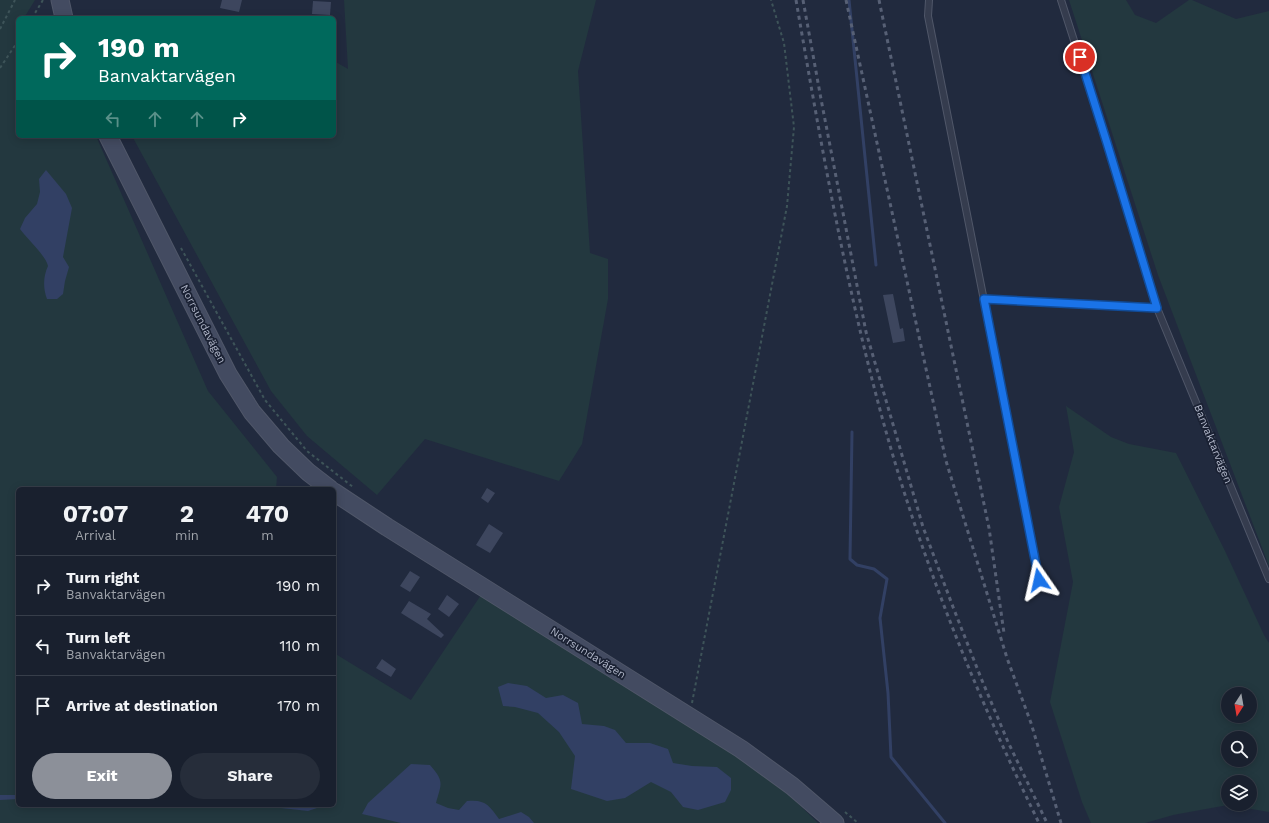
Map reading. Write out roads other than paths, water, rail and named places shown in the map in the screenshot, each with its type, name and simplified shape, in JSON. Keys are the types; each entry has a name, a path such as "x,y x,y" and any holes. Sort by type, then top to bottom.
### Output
{"street":[{"path":"60,0 64,16"},
{"name":"Norrsundavägen","path":"109,138 228,374 252,412 281,446 308,472 327,487"},
{"name":"Norrsundavägen","path":"336,493 393,531 688,706 792,786 837,816"}],"lane":[{"path":"929,0 928,16 1039,580"},
{"name":"Banvaktarvägen","path":"1061,0 1107,143 1157,308 1269,579"},
{"path":"984,299 1157,308"}],"water":[{"path":"46,170 66,194 72,208 63,257 69,267 63,294 57,299 47,299 44,282 48,266 47,262 20,229 25,218 37,204 40,192 39,179"},
{"path":"508,683 527,686 546,698 563,695 578,703 582,724 604,726 615,730 626,743 650,743 668,749 673,763 692,766 717,767 731,778 731,790 725,802 698,810 683,807 671,792 651,782 625,798 607,801 571,789 575,756 559,732 538,713 515,707 503,706 498,687"},
{"path":"411,764 430,765 438,775 440,779 440,787 436,803 448,808 459,810 467,801 478,801 486,804 499,819 521,812 529,817 534,823 401,823 362,814 368,803"},
{"path":"0,795 16,795 16,799 0,800"},
{"path":"223,807 320,807 308,811 281,808"}],"waterway":[{"path":"849,0 876,265"},
{"path":"852,432 850,559 857,565 874,569 887,579 880,618 888,693 891,757 945,823"}],"railway":[{"path":"796,0 846,269 871,375 900,479 916,529 953,629 994,727 1039,823"},
{"path":"803,0 866,332 923,527 981,678 1008,742 1047,823"},
{"path":"846,0 946,461 1007,658 1031,723 1061,823"},
{"path":"879,0 989,528 1004,633"}]}
